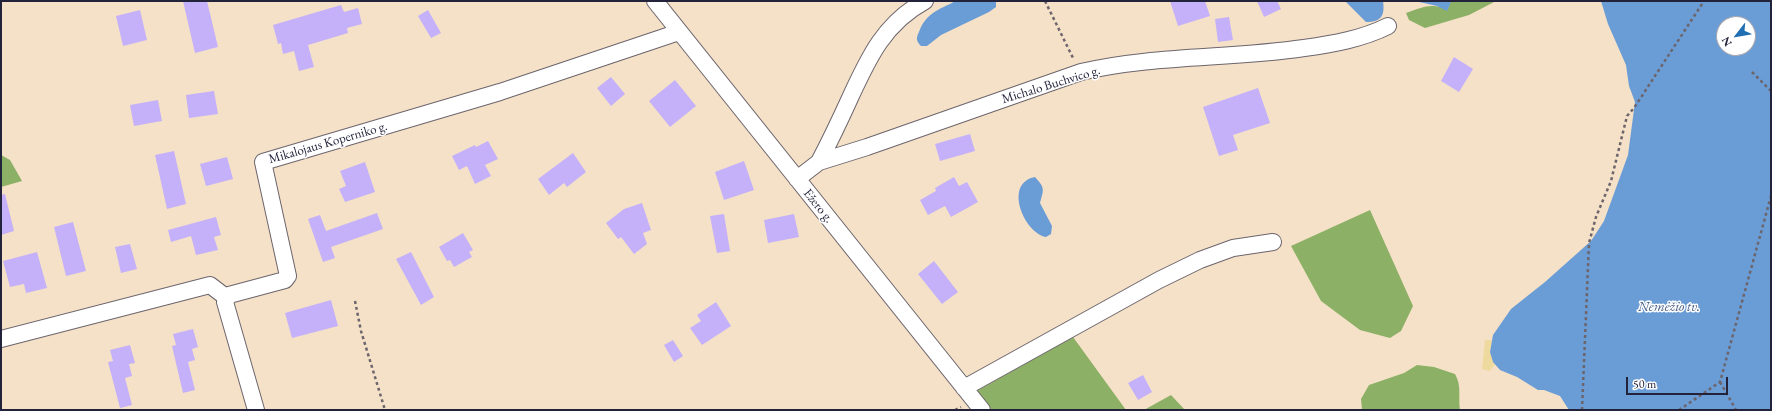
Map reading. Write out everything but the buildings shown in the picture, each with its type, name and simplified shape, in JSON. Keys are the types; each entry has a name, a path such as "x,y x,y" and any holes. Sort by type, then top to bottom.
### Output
{"street":[{"path":"819,162 869,56 897,21 925,1"},
{"name":"Ežero g.","path":"662,3 679,32 982,410"},
{"name":"Michalo Buchvico g.","path":"797,179 819,162 1081,72 1109,67 1204,56 1273,52 1329,44 1374,34 1388,26"},
{"name":"Mikalojaus Koperniko g.","path":"227,298 229,295 285,280 288,276 263,162 500,92 679,32"},
{"path":"964,388 1159,280 1200,260 1233,248 1273,242"},
{"path":"1,339 210,285 227,298 225,302 256,410"}],"path":[{"path":"1045,1 1081,72"},
{"path":"1582,410 1589,243 1596,217 1611,181 1627,116 1634,108 1704,1"},
{"path":"1752,72 1771,91"},
{"path":"1679,410 1720,382 1771,196"},
{"path":"355,301 361,331 385,410"},
{"path":"1720,382 1736,410"}],"green space":[{"path":"1451,1 1496,1 1469,15 1425,28 1409,20 1406,13 1432,6 1437,6 1447,10"},
{"path":"1,155 10,160 22,181 1,187"},
{"path":"1370,210 1413,306 1401,331 1390,338 1360,330 1321,301 1291,246"},
{"path":"1073,337 1126,410 990,410 975,392"},
{"path":"1417,365 1434,367 1455,374 1459,387 1460,410 1362,410 1361,399 1369,385 1404,373"},
{"path":"1171,395 1185,410 1144,410"}],"sand":[{"path":"1485,340 1492,340 1490,352 1495,364 1490,371 1482,369"}],"water":[{"path":"956,1 996,1 996,7 989,12 941,35 927,46 921,46 917,41 917,38 925,20 933,13"},
{"path":"1345,1 1383,1 1383,14 1376,21 1366,22"},
{"path":"1415,1 1451,2 1447,11 1437,6"},
{"name":"Nemėžio tv.","path":"1601,1 1771,1 1771,410 1569,410 1560,396 1544,390 1538,390 1517,377 1500,370 1493,362 1490,352 1493,335 1511,309 1545,282 1591,241 1604,221 1628,155 1635,102 1629,86 1626,65 1608,24"},
{"path":"1035,177 1043,189 1040,203 1052,226 1051,234 1046,237 1038,234 1030,227 1020,208 1020,188 1025,181"}]}
